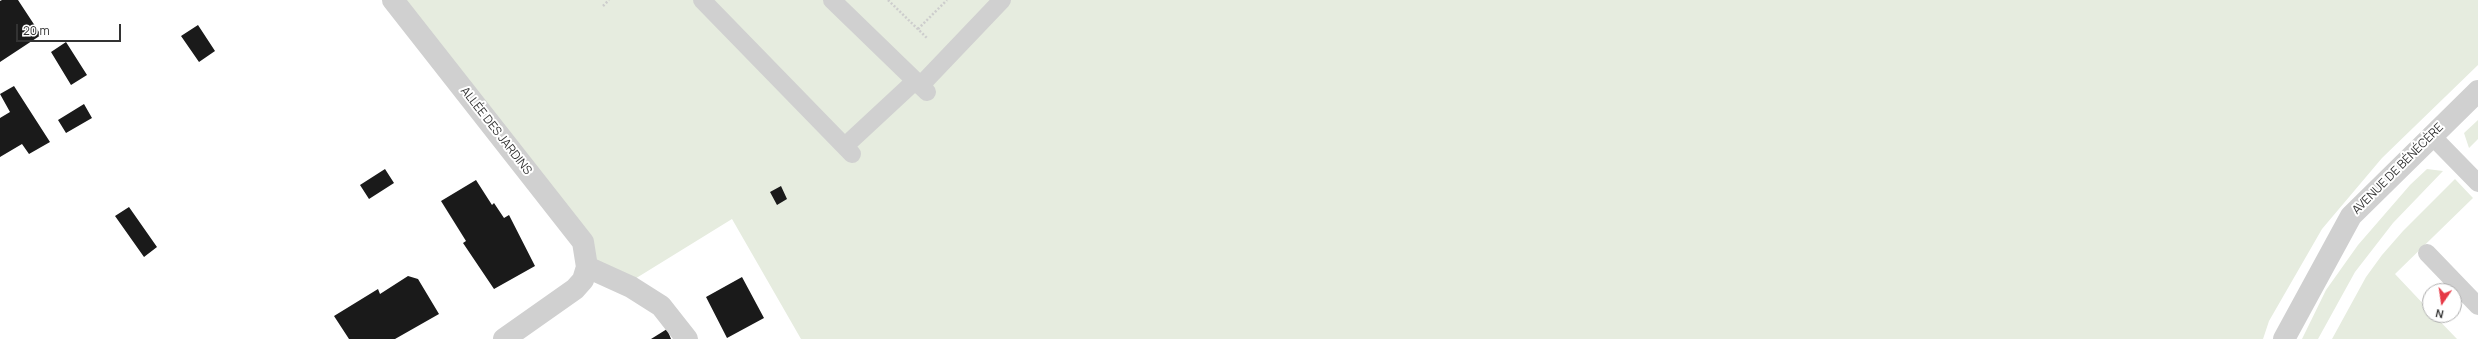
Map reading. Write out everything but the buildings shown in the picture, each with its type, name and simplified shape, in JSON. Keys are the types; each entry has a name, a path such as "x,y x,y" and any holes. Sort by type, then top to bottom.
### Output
{"street":[{"name":"ALLÉE DES JARDINS","path":"393,0 583,242 587,267"},
{"name":"AVENUE DE BÉNÉCÈRE","path":"2284,339 2351,216 2431,135 2478,91"},
{"path":"504,339 576,289 583,280 587,267 631,287 661,306 687,339"}],"lane":[{"path":"702,0 848,150 921,87 1002,0"},
{"path":"832,0 921,87"},
{"path":"2431,135 2478,183"},
{"path":"2427,253 2478,306"}],"path":[{"path":"603,6 609,0"},
{"path":"888,0 947,58"},
{"path":"918,29 946,0"}],"shaded area":[{"path":"393,0 2478,0 2478,65 2382,158 2322,229 2269,321 2263,339 801,339 732,219 625,285 585,253"},
{"path":"2478,120 2478,139 2469,148 2464,133"},
{"path":"2427,169 2443,171 2393,223 2355,272 2318,339 2302,339 2326,290 2358,245 2410,185"},
{"path":"2455,179 2473,198 2395,274 2422,303 2422,323 2442,323 2457,339 2332,339 2366,277 2382,255 2403,231"}]}
